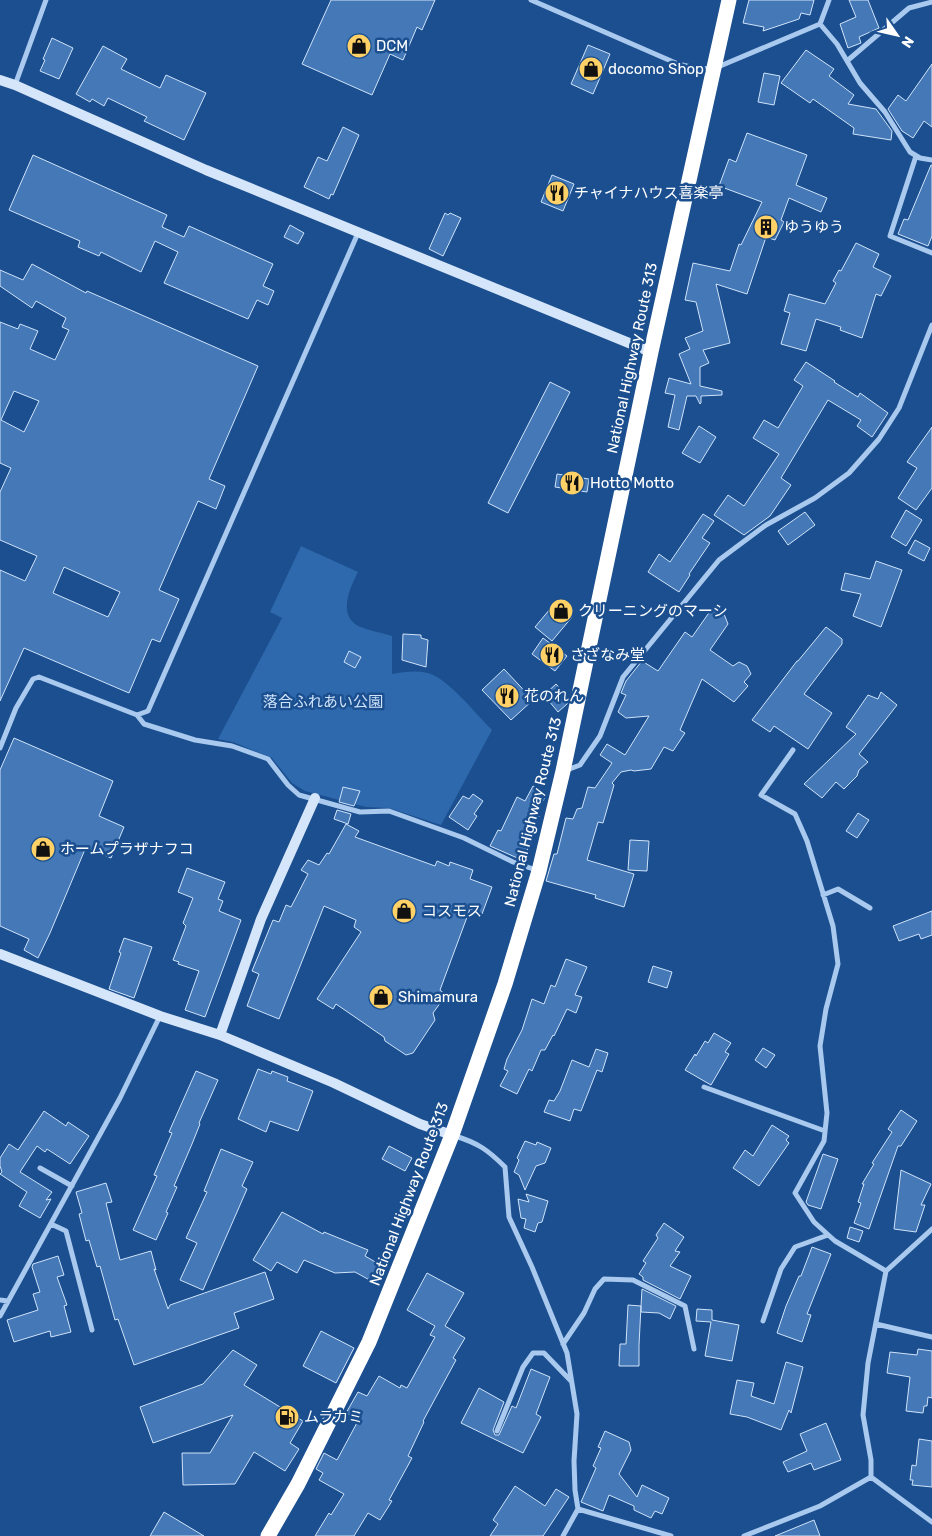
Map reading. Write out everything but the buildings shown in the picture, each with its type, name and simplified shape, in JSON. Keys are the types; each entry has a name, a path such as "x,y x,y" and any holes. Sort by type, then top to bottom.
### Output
{"highway":[{"name":"National Highway Route 313","path":"268,1536 298,1484 369,1342 452,1135 505,984 539,872 563,771 651,352 729,0"}],"street":[{"path":"15,85 46,0"},
{"path":"531,0 678,64 695,68 713,69 820,24 829,0"},
{"path":"847,61 909,8 932,2"},
{"path":"820,24 837,44 860,83 885,112 910,152 920,158 932,160"},
{"path":"0,80 206,170 651,352"},
{"path":"916,156 890,236 932,253"},
{"path":"137,715 148,711 358,232"},
{"path":"563,771 580,765 600,736 623,677 719,560 766,525 814,498 849,473 879,439 899,408 932,327"},
{"path":"0,748 16,708 33,679 39,677 137,715 144,724 195,740 232,746 268,759 288,785 299,794 360,812 389,811 464,838 513,862 539,872"},
{"path":"793,750 761,795 795,814 807,841 833,926 838,964 826,1009 820,1046 827,1113 824,1142 795,1194 814,1222 835,1241 886,1271"},
{"path":"220,1035 261,919 315,798"},
{"path":"823,895 838,888 870,908"},
{"path":"0,954 160,1016 220,1035 334,1083 420,1124 468,1140 490,1151 505,1167 509,1217 532,1267 567,1354 577,1414 574,1461 578,1509 562,1536"},
{"path":"0,1316 120,1098 160,1016"},
{"path":"704,1087 825,1131"},
{"path":"40,1168 72,1186"},
{"path":"51,1224 66,1231 92,1330"},
{"path":"871,1477 871,1460 862,1415 868,1363 886,1271 932,1229"},
{"path":"763,1321 781,1269 794,1247 828,1235"},
{"path":"563,1344 584,1314 595,1290 604,1279 633,1280 685,1306 694,1349"},
{"path":"0,1300 8,1301"},
{"path":"876,1324 932,1337"},
{"path":"497,1431 523,1367 533,1353 544,1353 571,1382"},
{"path":"871,1477 932,1522"},
{"path":"744,1536 820,1506 871,1477"},
{"path":"578,1509 661,1535 671,1536"}],"green space":[{"name":"落合ふれあい公園","path":"301,546 358,572 348,598 347,612 357,625 392,636 392,674 419,672 435,676 457,693 492,730 441,825 389,808 366,807 305,791 292,783 272,758 233,742 218,739 282,618 270,612"}],"place":[{"name":"DCM","path":"359,46"},
{"name":"docomo Shop","path":"591,69"},
{"name":"チャイナハウス喜楽亭","path":"557,193"},
{"name":"ゆうゆう","path":"766,227"},
{"name":"Hotto Motto","path":"572,483"},
{"name":"クリーニングのマーシ","path":"561,611"},
{"name":"さざなみ堂","path":"552,655"},
{"name":"花のれん","path":"507,696"},
{"name":"ホームプラザナフコ","path":"43,849"},
{"name":"コスモス","path":"404,911"},
{"name":"Shimamura","path":"381,997"},
{"name":"ムラカミ","path":"287,1417"}]}
